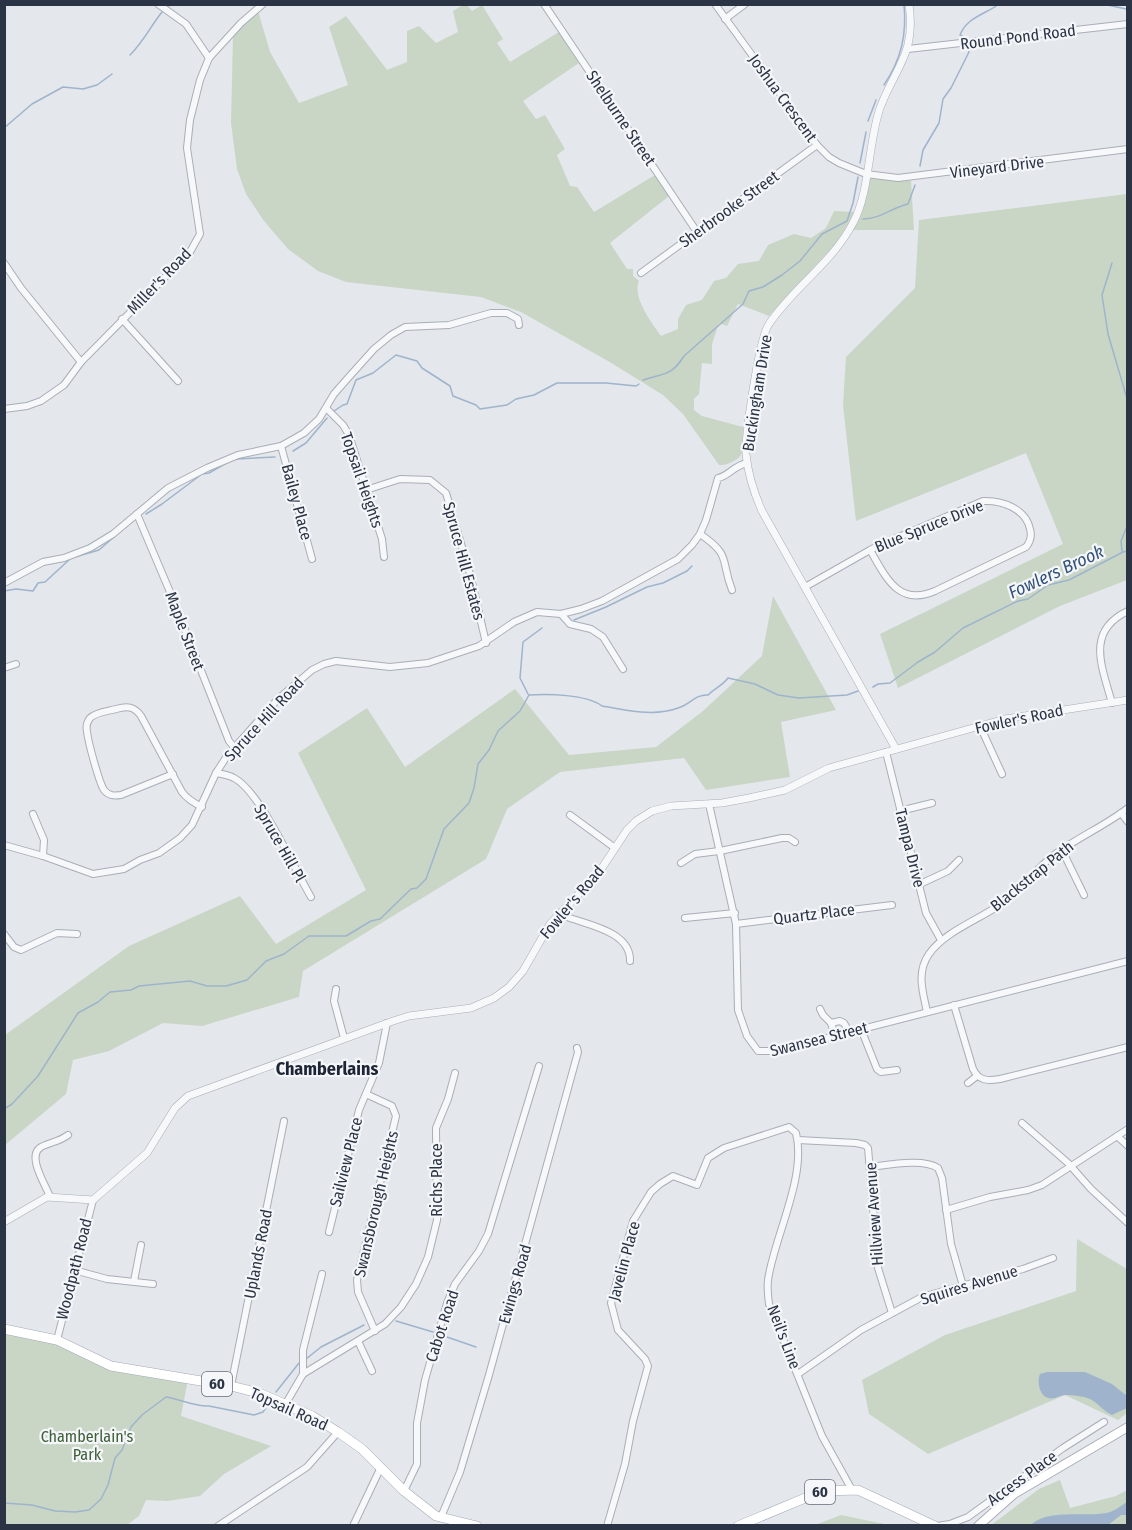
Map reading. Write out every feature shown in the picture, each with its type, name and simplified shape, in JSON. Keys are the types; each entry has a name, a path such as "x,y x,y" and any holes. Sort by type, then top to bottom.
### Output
{"main road":[{"name":"Topsail Road","path":"4,1329 57,1340 111,1366 231,1386 259,1393 312,1416 338,1432 362,1449 419,1504 436,1516 477,1526"},
{"path":"972,1526 1023,1488 1128,1427"},
{"name":"60","path":"738,1526 822,1491 852,1490 858,1490 936,1526"},
{"path":"904,1511 920,1526"},
{"path":"978,1526 993,1511"}],"street":[{"path":"159,4 186,24 209,58 241,23 263,4"},
{"name":"Shelburne Street","path":"544,4 697,232"},
{"name":"Joshua Crescent","path":"715,4 818,145 834,160 866,174"},
{"path":"725,19 745,4"},
{"name":"Buckingham Drive","path":"896,749 762,511 753,489 746,447 759,357 766,327 790,296 817,270 849,231 860,207 880,109 908,49 911,24 909,4"},
{"name":"Round Pond Road","path":"908,49 1128,24"},
{"name":"Miller's Road","path":"4,409 27,406 41,401 64,385 81,362 190,252 200,234 186,148 193,105 209,58"},
{"name":"Sherbrooke Street","path":"641,273 818,145"},
{"name":"Vineyard Drive","path":"866,174 905,178 1128,150"},
{"path":"4,263 21,288 81,362"},
{"path":"4,583 43,562 64,558 90,548 113,534 168,488 207,468 238,455 281,446 307,431 327,409 334,394 374,349 391,334 405,327 449,325 491,312 507,313 518,319 519,325"},
{"path":"122,319 177,381"},
{"name":"Topsail Heights","path":"327,409 348,432 382,539 384,557"},
{"name":"Bailey Place","path":"281,446 312,559"},
{"name":"Spruce Hill Road","path":"4,845 93,874 124,869 159,853 190,828 202,807 216,773 234,747 285,692 304,676 324,664 340,661 384,666 413,666 460,654 486,643 514,622 537,612 561,614 602,601 678,559 700,534 710,510 718,478 724,477 737,466 747,463"},
{"name":"Spruce Hill Estates","path":"366,490 400,479 429,480 446,493 486,643"},
{"name":"Blue Spruce Drive","path":"805,587 870,550 976,503 998,501 1017,510 1026,518 1031,538 1026,547 935,591 917,595 905,594 894,588 870,550"},
{"name":"Maple Street","path":"137,514 229,741 234,747"},
{"path":"700,534 721,550 732,590"},
{"path":"1112,703 1100,655 1100,640 1107,626 1128,611"},
{"path":"561,614 570,624 591,629 603,637 623,669"},
{"path":"4,668 16,664"},
{"name":"Fowler's Road","path":"93,1200 147,1153 175,1108 188,1096 387,1023 410,1016 467,1009 497,996 517,978 546,929 598,874 627,830 639,818 652,811 670,806 735,801 785,790 830,768 1005,718 1128,700"},
{"path":"173,774 121,795 107,793 102,785 87,734 87,724 90,718 123,707 132,707 137,711 173,774 186,797 202,807"},
{"path":"980,726 1002,774"},
{"name":"Tampa Drive","path":"886,752 918,885 928,919 941,940"},
{"name":"Spruce Hill Pl","path":"216,773 234,778 259,805 311,897"},
{"path":"900,811 932,803"},
{"name":"Swansea Street","path":"709,804 735,913 737,1005 745,1031 754,1048 760,1052 770,1053 1128,961"},
{"name":"Blackstrap Path","path":"927,1012 921,971 928,954 941,940 1006,900 1033,873 1062,850 1110,822 1128,808"},
{"path":"1121,813 1128,822"},
{"path":"33,814 44,840 43,856"},
{"path":"570,814 615,848"},
{"path":"681,863 695,854 782,838 789,838 795,842"},
{"path":"1062,850 1084,895"},
{"path":"918,885 948,871 959,860"},
{"name":"Quartz Place","path":"736,924 892,905"},
{"path":"562,911 567,916 622,939 629,950 630,961"},
{"path":"685,918 735,913"},
{"path":"4,934 14,947 21,950 55,933 77,934"},
{"path":"336,989 334,1001 344,1038"},
{"path":"954,1005 973,1069 977,1076 983,1079 1000,1079 1128,1047"},
{"path":"820,1009 823,1016 831,1023 835,1036"},
{"path":"831,1023 840,1021 844,1023 849,1032"},
{"path":"366,1094 379,1063 387,1023"},
{"path":"861,1029 877,1069 881,1072 897,1070"},
{"name":"Ewings Road","path":"446,1520 539,1198 578,1052 577,1048"},
{"name":"Cabot Road","path":"405,1491 417,1464 417,1423 425,1380 447,1303 454,1284 477,1255 488,1234 539,1065"},
{"name":"Richs Place","path":"285,1405 303,1374 375,1331 394,1316 416,1284 428,1257 438,1212 437,1125 448,1099 455,1073"},
{"path":"968,1083 977,1076"},
{"name":"Sailview Place","path":"329,1232 358,1115 366,1094"},
{"name":"Swansborough Heights","path":"366,1094 392,1106 396,1116 357,1280 358,1292 375,1331"},
{"name":"Uplands Road","path":"231,1386 284,1121"},
{"path":"1022,1123 1071,1166 1091,1189 1128,1223"},
{"name":"Javelin Place","path":"607,1526 648,1366 645,1359 619,1333 611,1308 633,1221 651,1192 673,1176 698,1185 708,1158 724,1148 789,1126 798,1140"},
{"path":"946,1210 990,1197 1037,1187 1128,1130"},
{"path":"50,1197 35,1161 35,1155 41,1147 59,1142 68,1135"},
{"path":"1117,1136 1128,1146"},
{"name":"Hillview Avenue","path":"798,1140 862,1144 869,1151 878,1268 892,1313"},
{"name":"Neil's Line","path":"798,1140 798,1158 793,1186 768,1281 769,1304 822,1436 852,1490"},
{"path":"870,1167 921,1163 936,1166 942,1175 953,1252 963,1286"},
{"path":"4,1222 50,1197 93,1200"},
{"name":"Woodpath Road","path":"57,1340 93,1200"},
{"path":"134,1281 141,1245"},
{"name":"Squires Avenue","path":"798,1374 854,1334 922,1297 1053,1258"},
{"path":"74,1270 107,1279 153,1284"},
{"path":"303,1374 303,1350 322,1274"},
{"path":"358,1341 372,1371"},
{"name":"Access Place","path":"936,1526 957,1522 968,1517 1063,1448 1104,1422"},
{"path":"218,1526 307,1467 338,1432"},
{"path":"353,1526 381,1466"}],"green space":[{"path":"467,5 472,11 482,5 503,39 497,43 510,62 559,32 579,63 523,101 536,119 545,115 565,149 557,155 570,186 577,187 594,212 655,175 669,196 610,243 627,269 633,269 633,276 639,281 638,295 648,317 661,336 678,329 678,319 686,305 702,300 714,281 726,278 738,264 759,261 768,245 794,234 811,238 826,228 834,211 855,212 837,242 769,316 738,304 727,326 719,323 712,344 712,364 702,363 699,394 694,399 694,410 702,416 743,427 742,453 735,460 719,465 683,414 663,395 521,312 481,297 346,282 318,271 288,249 264,221 246,194 237,169 231,123 233,35 258,11 270,52 299,103 348,85 329,27 346,16 387,70 407,62 407,31 419,26 436,43 458,32 453,11"},
{"path":"868,180 911,181 914,230 853,230 861,215"},
{"path":"1127,194 1127,580 1060,606 898,688 880,634 1063,544 1026,453 856,521 843,405 846,357 915,288 919,220"},
{"path":"773,596 836,710 781,722 790,777 706,790 684,758 560,772 507,809 486,859 303,971 299,997 202,1026 163,1023 109,1051 73,1060 66,1094 5,1145 5,1035 129,946 240,896 276,944 366,890 298,753 367,708 405,767 515,689 569,755 656,747 703,711 762,656"},
{"path":"1077,1239 1127,1269 1127,1413 1118,1420 1065,1395 928,1454 869,1414 862,1380 945,1335 1076,1291"},
{"name":"Chamberlain's Park","path":"5,1329 57,1340 111,1366 188,1379 181,1416 271,1446 224,1474 200,1496 167,1501 146,1500 139,1516 127,1525 5,1525"},
{"path":"1060,1480 1070,1508 1116,1496 1127,1490 1127,1525 990,1526 1039,1489"},
{"path":"841,1515 889,1525 815,1525"}],"water":[{"path":"1085,1372 1112,1384 1127,1396 1127,1408 1112,1415 1093,1400 1084,1397 1066,1395 1048,1398 1041,1391 1039,1384 1040,1374"},
{"path":"1127,1502 1127,1515 1121,1515 1108,1525 1031,1525 1038,1520 1056,1515 1109,1512"}],"waterway":[{"path":"884,85 895,66 902,47 905,26 904,4"},
{"path":"966,38 960,35 967,24 999,4"},
{"path":"1103,4 1126,9"},
{"path":"130,55 162,12"},
{"path":"920,166 923,150 939,123 943,99 969,52 968,46"},
{"path":"4,128 32,104 63,87 83,89 97,85 112,74"},
{"path":"868,121 876,100"},
{"path":"860,163 866,132"},
{"path":"643,380 675,368 684,356 743,304 749,291 763,287 782,275 800,261 822,234 847,221 858,177"},
{"path":"863,219 875,217 908,204 915,185"},
{"path":"1112,263 1102,295 1108,334 1128,402"},
{"path":"334,411 347,404 356,380 373,373 396,355 417,361 422,368 450,386 453,396 476,405 480,409 507,405 516,399 534,395 557,383 606,383 636,386 639,384"},
{"path":"293,451 306,443 327,418"},
{"path":"237,459 275,457"},
{"path":"146,514 202,474 209,473 230,461"},
{"path":"1128,476 1128,490"},
{"path":"1122,551 1121,541 1128,524"},
{"path":"75,557 99,550 115,536"},
{"name":"Fowlers Brook","path":"873,687 890,683 935,652 963,628 1018,601 1028,599 1048,585 1069,580 1128,551"},
{"path":"4,591 16,589 33,591 38,583 45,582 70,559"},
{"path":"574,620 647,587 663,583 692,566"},
{"path":"528,694 520,678 523,642 542,628"},
{"name":"Fowlers Brook","path":"529,695 577,697 602,706 631,711 659,712 682,707 700,696 708,695 728,678 755,684 778,695 799,698 847,695 858,691"},
{"name":"Fowlers Brook","path":"4,1109 12,1104 38,1076 78,1013 110,992 131,990 139,986 190,981 207,986 226,986 247,980 266,961 284,954 309,936 346,936 371,921 380,919 411,889 417,888 426,879 444,829 469,803 478,764 489,750 498,731 520,711 529,695"},
{"path":"396,1321 433,1332"},
{"path":"306,1359 321,1347 364,1325"},
{"path":"444,1336 476,1347"},
{"path":"276,1392 299,1363"},
{"path":"4,1503 32,1505 55,1511 89,1510 101,1499 108,1485 115,1458 122,1450 131,1427 142,1415 166,1397 254,1415 263,1412 270,1402"}],"district":[{"name":"Chamberlains","path":"327,1069"}]}
